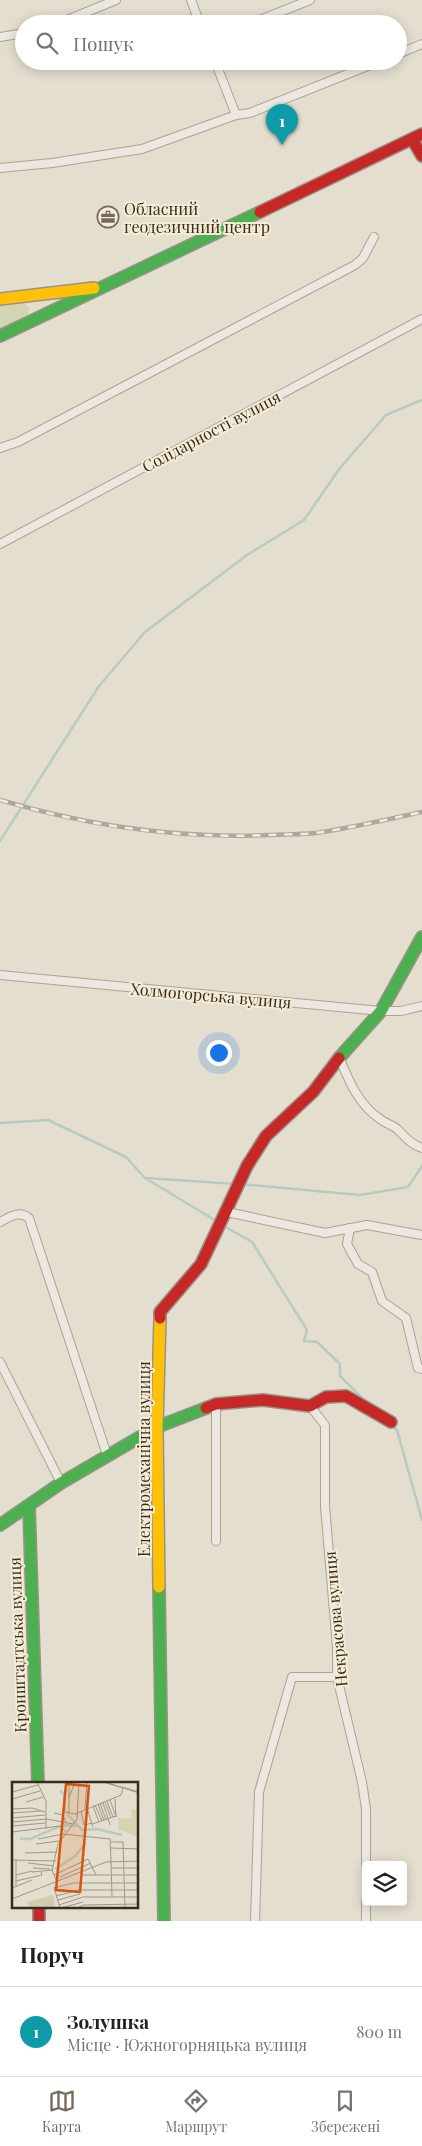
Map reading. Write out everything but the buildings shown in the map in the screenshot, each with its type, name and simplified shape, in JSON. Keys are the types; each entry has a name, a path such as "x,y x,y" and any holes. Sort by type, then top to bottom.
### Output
{"street":[{"path":"79,15 116,0"},
{"path":"191,0 197,15"},
{"path":"272,15 310,0"},
{"path":"0,36 15,34"},
{"path":"407,50 422,44"},
{"path":"218,70 236,115"},
{"path":"0,168 52,163 142,149 236,115 250,113 358,70"},
{"path":"0,336 417,136 422,156"},
{"path":"0,448 18,442 355,265 363,258 374,237"},
{"path":"0,300 106,286"},
{"name":"Солідарності вулиця","path":"0,544 422,319"},
{"name":"Електромеханічна вулиця","path":"164,1921 157,1427 160,1312 201,1264 247,1166 266,1136 313,1092 339,1057 381,1011 422,937"},
{"name":"Холмогорська вулиця","path":"0,975 381,1011 401,1011 422,1006"},
{"path":"339,1057 354,1091 362,1103 380,1120 397,1129 413,1145 422,1148"},
{"path":"226,1212 325,1233 367,1225 422,1235"},
{"path":"0,1222 24,1213 30,1218 107,1455"},
{"path":"350,1228 347,1244 358,1264 372,1272 382,1301 406,1318 418,1368 422,1369"},
{"path":"0,1362 61,1483"},
{"path":"1,1523 61,1483 157,1427 216,1404 263,1400 310,1406 326,1397 346,1396 391,1422"},
{"path":"216,1404 216,1542"},
{"name":"Некрасова вулиця","path":"310,1406 325,1426 325,1506 337,1647 337,1677 362,1782 366,1810 366,1861"},
{"name":"Кронштадтська вулиця","path":"29,1506 38,1782"},
{"path":"255,1921 259,1792 292,1677 337,1677"},
{"path":"366,1906 366,1921"},
{"path":"39,1908 39,1921"}],"green space":[{"path":"23,303 29,307 28,315 0,329 0,305"}],"waterway":[{"path":"0,841 99,686 145,632 247,555 304,520 340,468 386,415 422,400"},
{"path":"0,1123 48,1120 126,1157 145,1178 218,1222"},
{"path":"241,1184 360,1195 408,1187 422,1166"},
{"path":"146,1178 236,1184"},
{"path":"222,1225 252,1242 307,1330 304,1341 317,1342 340,1364 340,1376 364,1400"},
{"path":"392,1425 397,1430 422,1520"}],"railway":[{"path":"0,800 100,824 167,833 235,836 316,833 422,812"}],"traffic: fast":[{"path":"0,336 260,212"},
{"path":"339,1058 381,1011 422,937"},
{"path":"0,1525 61,1483 157,1427 206,1408"},
{"path":"29,1506 38,1782"},
{"path":"159,1587 164,1921"}],"traffic: slow":[{"path":"0,299 94,288"},
{"path":"159,1587 157,1427 160,1318"}],"traffic: jam":[{"path":"260,212 422,134"},
{"path":"412,139 422,156"},
{"path":"160,1318 160,1312 201,1264 247,1166 266,1136 313,1092 339,1058"},
{"path":"206,1408 216,1404 263,1400 310,1406 326,1397 346,1396 391,1422"},
{"path":"39,1908 39,1921"}],"place":[{"name":"Золушка","path":"282,145"},
{"name":"Обласний геодезичний центр","path":"108,217"}]}
